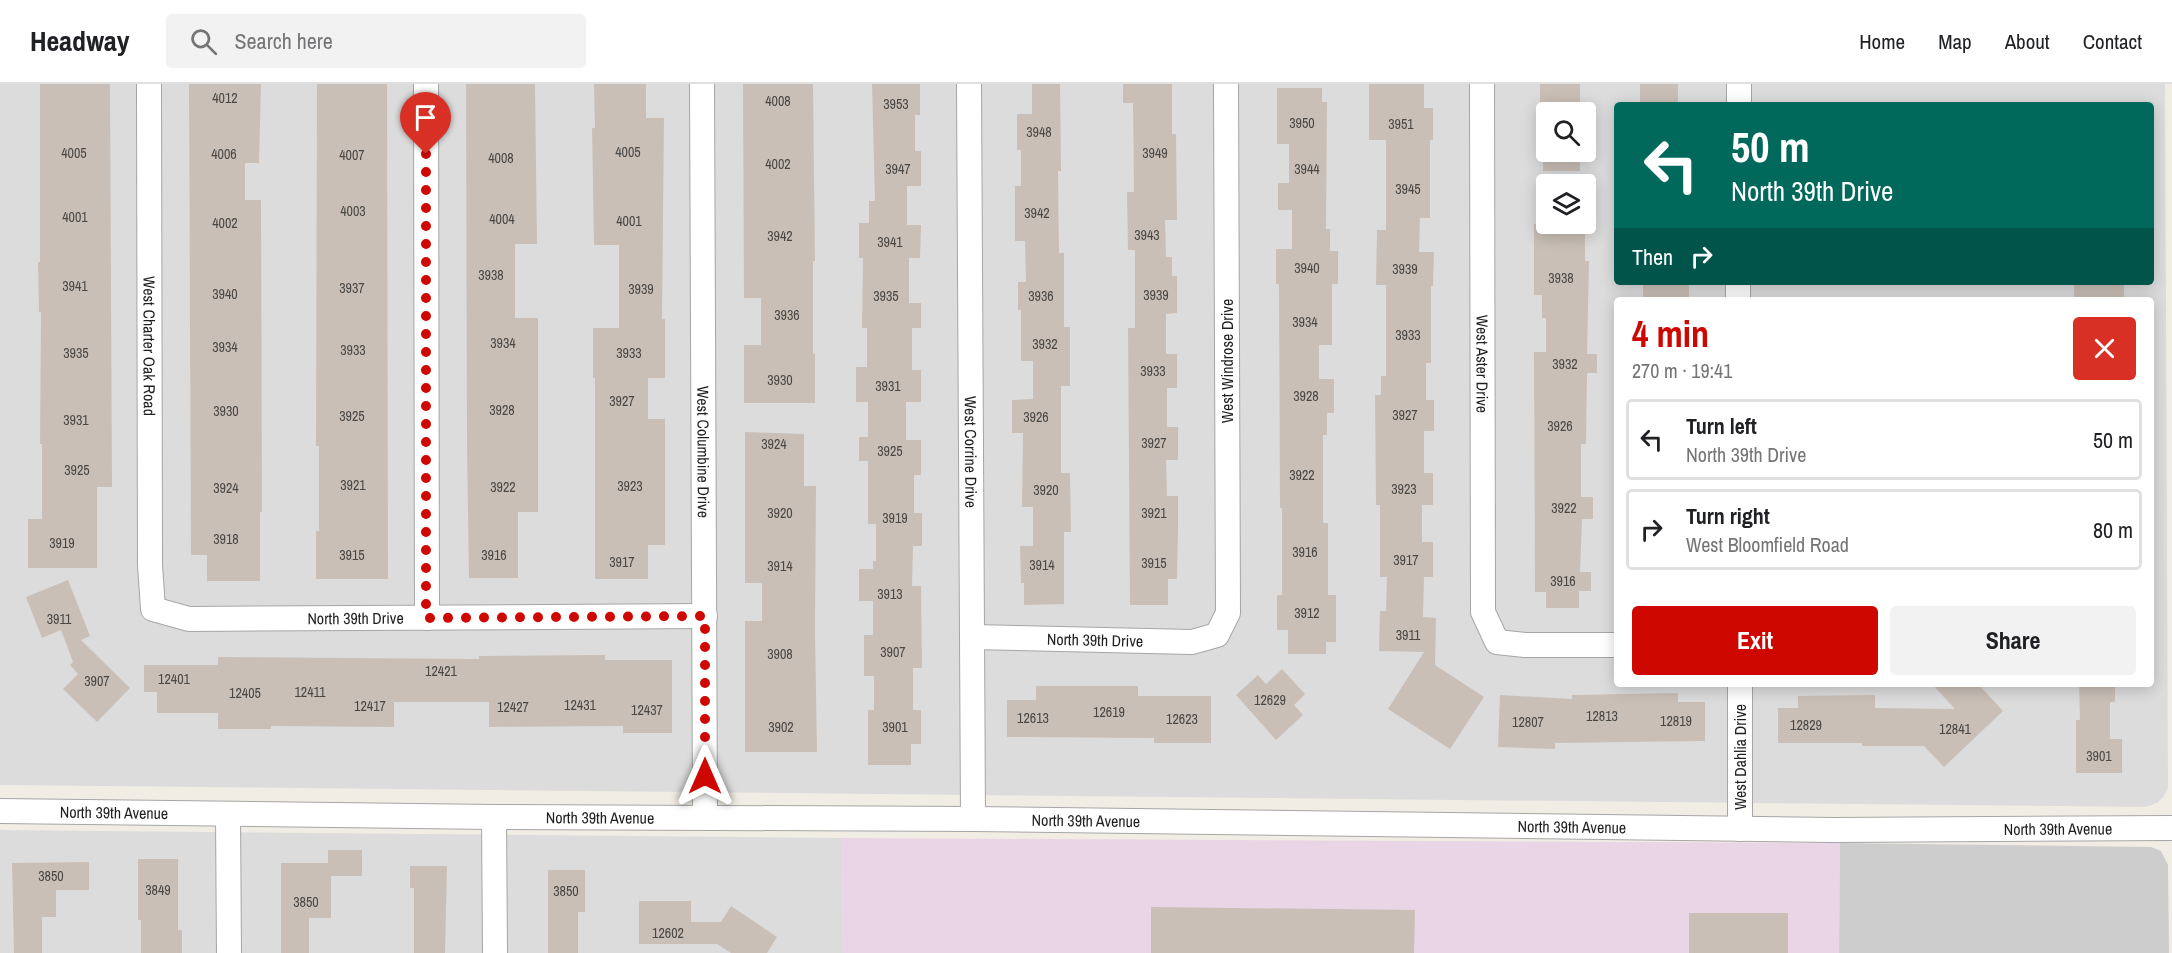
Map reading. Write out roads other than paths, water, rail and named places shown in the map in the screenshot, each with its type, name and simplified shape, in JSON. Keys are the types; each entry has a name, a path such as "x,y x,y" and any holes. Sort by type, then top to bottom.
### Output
{"street":[{"name":"West Charter Oak Road","path":"149,84 150,565 153,609"},
{"path":"426,84 426,618"},
{"name":"West Columbine Drive","path":"702,84 705,818"},
{"name":"West Corrine Drive","path":"969,84 973,819"},
{"name":"West Windrose Drive","path":"1217,634 1228,613 1226,84"},
{"name":"West Aster Drive","path":"1482,84 1484,612 1497,642 1525,645 1614,645"},
{"path":"1739,84 1739,102"},
{"name":"North 39th Drive","path":"153,609 189,619 705,616"},
{"name":"North 39th Drive","path":"972,637 1192,642 1217,634"},
{"name":"West Dahlia Drive","path":"1740,687 1740,829"},
{"name":"North 39th Avenue","path":"0,811 494,817 973,819 1740,829 2172,828"},
{"path":"228,813 229,953"},
{"path":"494,817 495,953"}]}
